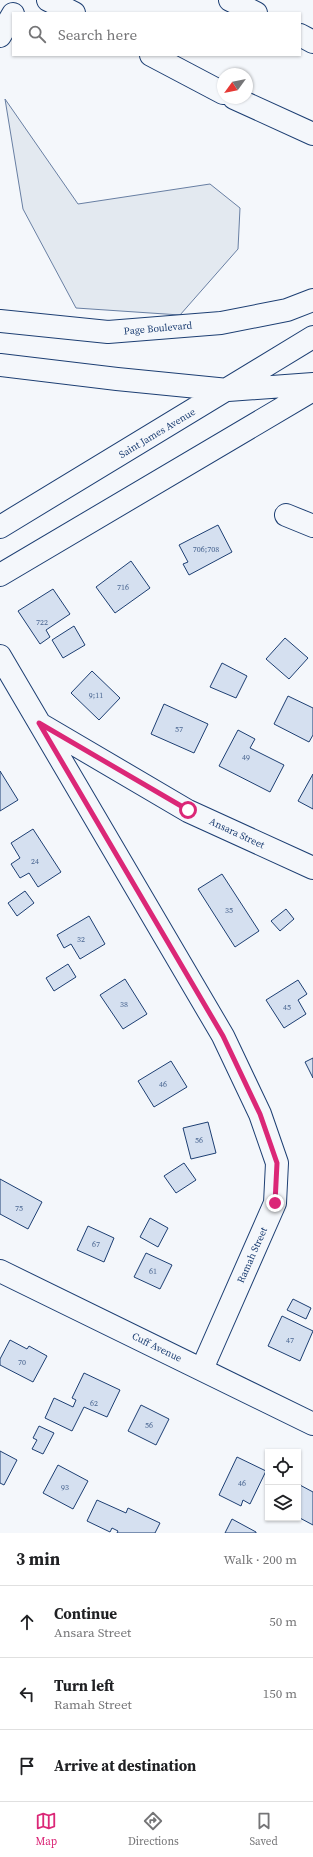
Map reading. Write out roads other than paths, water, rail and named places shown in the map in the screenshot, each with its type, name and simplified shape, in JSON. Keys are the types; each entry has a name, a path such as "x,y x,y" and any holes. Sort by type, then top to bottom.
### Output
{"main road":[{"path":"14,12 22,0"},
{"path":"48,0 72,12"},
{"path":"230,0 254,12"},
{"path":"0,36 12,16"},
{"path":"301,36 313,42"},
{"path":"153,56 217,90"},
{"path":"247,104 313,134"},
{"name":"Page Boulevard","path":"0,321 108,332 221,323 287,310 313,300"},
{"name":"Saint James Avenue","path":"0,527 313,337"},
{"path":"0,365 116,379 228,390 313,384"},
{"path":"0,575 313,390"},
{"path":"286,515 313,526"},
{"name":"Ramah Street","path":"0,656 223,1036 260,1114 277,1163 275,1203 202,1369"},
{"name":"Ansara Street","path":"39,723 188,810 313,868"},
{"name":"Cuff Avenue","path":"0,1271 313,1424"}]}
